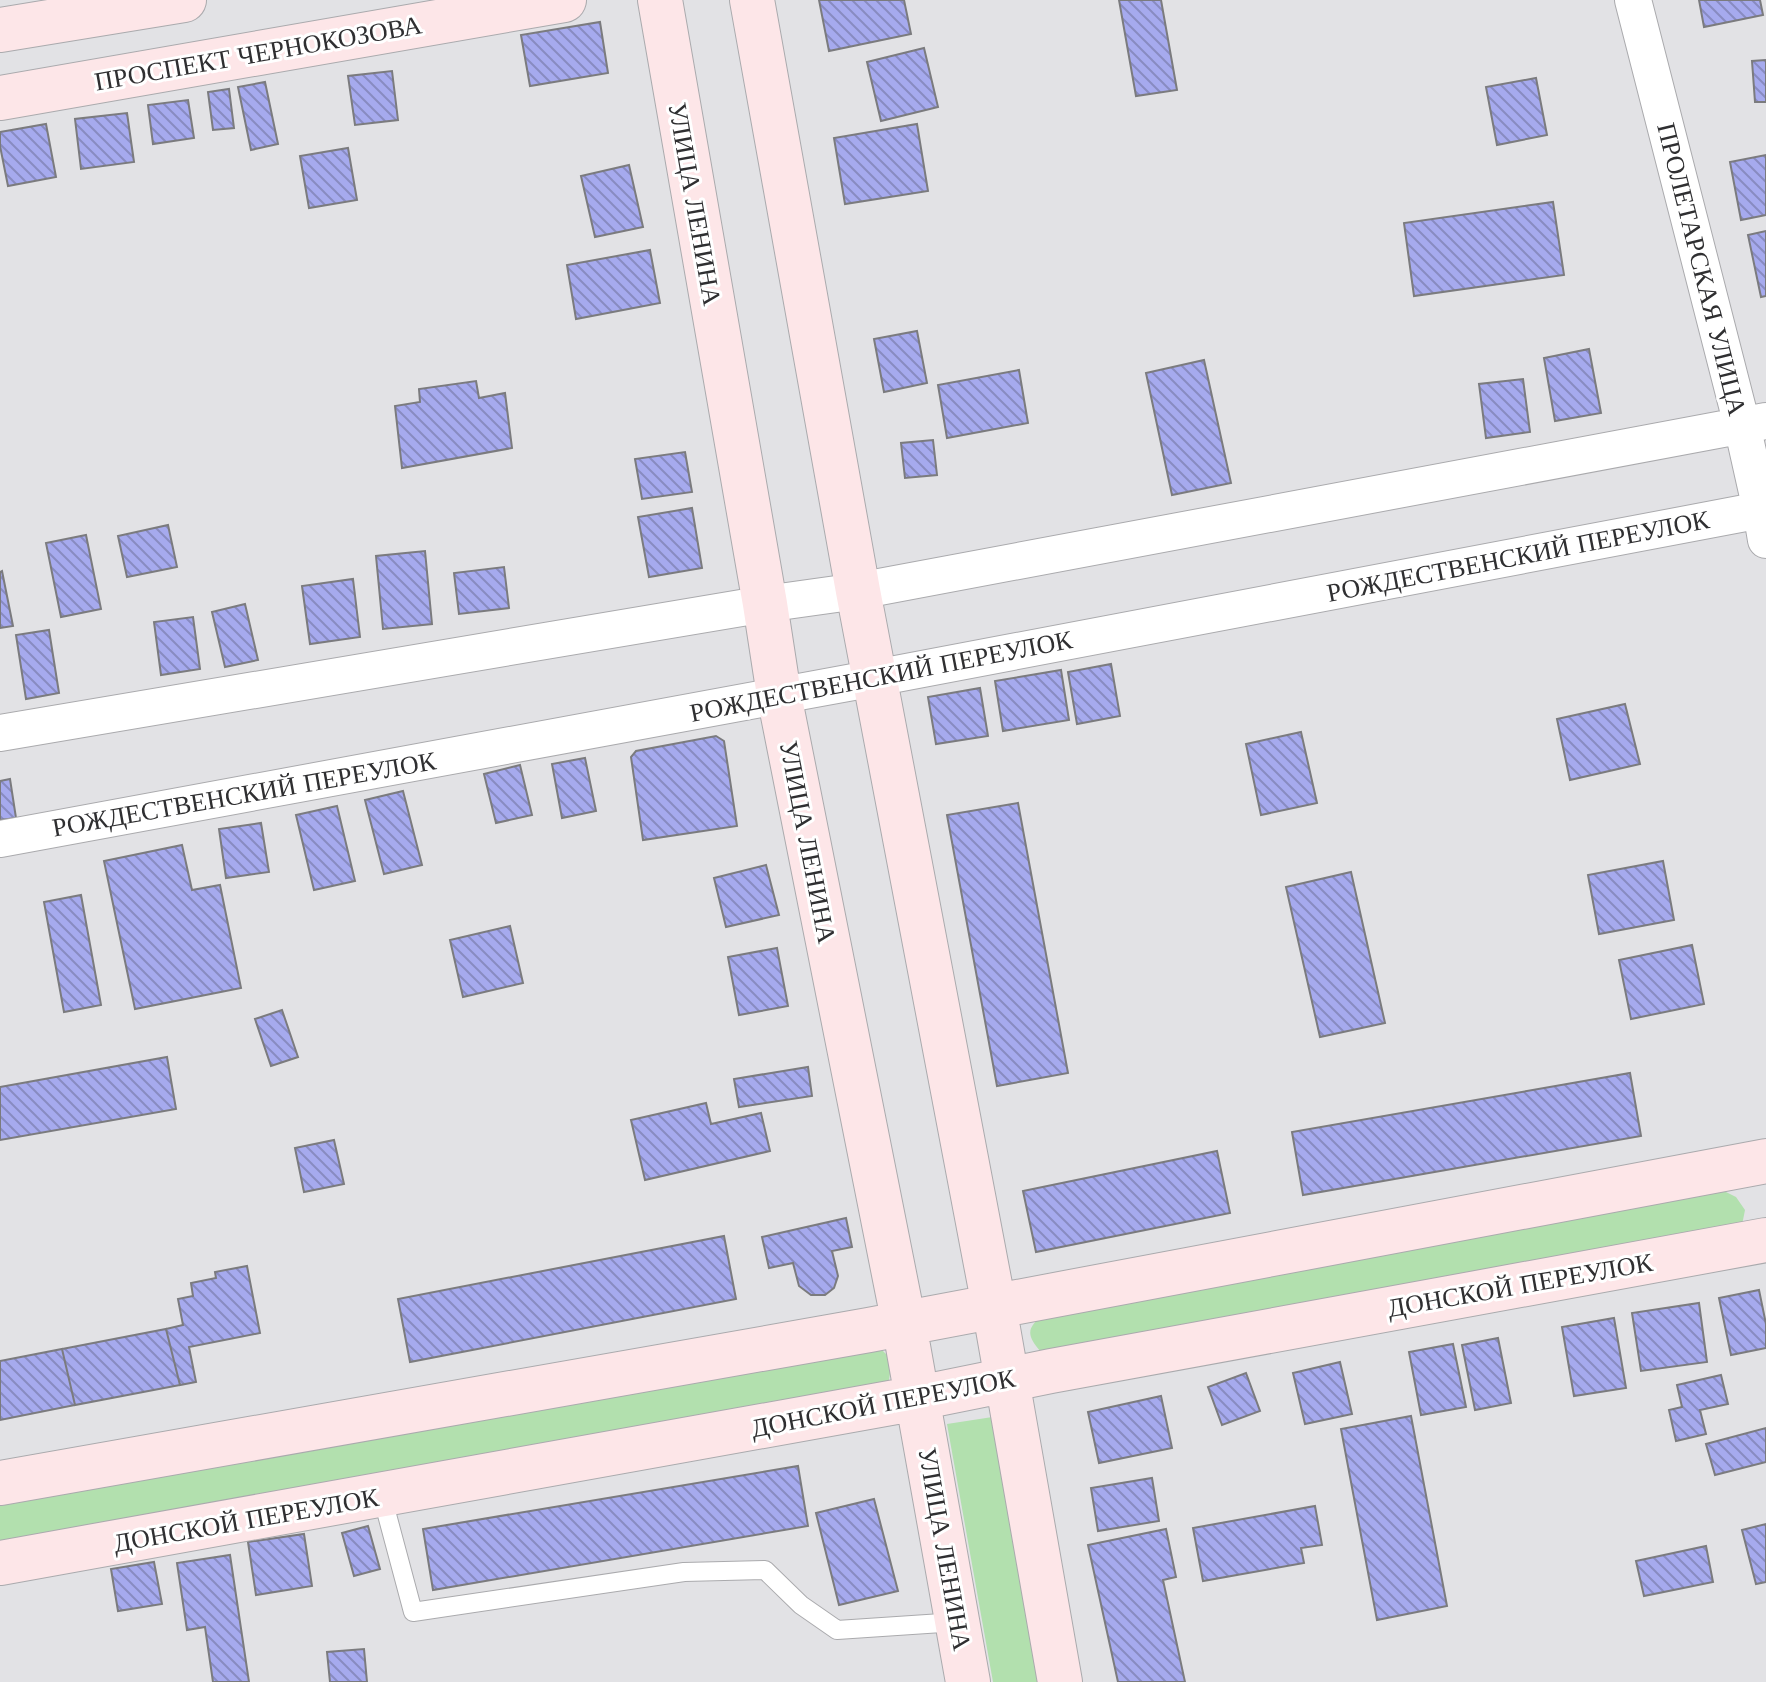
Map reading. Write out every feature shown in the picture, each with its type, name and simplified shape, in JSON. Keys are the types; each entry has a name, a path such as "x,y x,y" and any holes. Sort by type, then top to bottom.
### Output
{"main road":[{"path":"0,30 184,0"},
{"name":"ПРОСПЕКТ ЧЕРНОКОЗОВА","path":"0,98 564,0"},
{"name":"УЛИЦА ЛЕНИНА","path":"660,0 779,695 904,1324 968,1682"},
{"path":"752,0 858,591 994,1306 1060,1682"},
{"path":"0,1483 904,1324 1766,1161"},
{"name":"ДОНСКОЙ ПЕРЕУЛОК","path":"0,1563 918,1398 1766,1240"}],"street":[{"name":"ПРОЛЕТАРСКАЯ УЛИЦА","path":"1633,0 1754,423 1764,525"},
{"path":"0,733 858,591 1754,423"},
{"name":"РОЖДЕСТВЕНСКИЙ ПЕРЕУЛОК","path":"0,839 779,695 1764,525"}],"lane":[{"path":"382,1496 413,1612 684,1572 765,1570 801,1605 837,1630 957,1622"}],"green space":[{"path":"1722,1190 1736,1197 1745,1210 1742,1225 1041,1352 1032,1340 1030,1331 1046,1313"},
{"path":"863,1346 880,1348 892,1360 889,1380 869,1394 0,1548 0,1506"},
{"path":"999,1416 1044,1682 993,1682 947,1424"}],"building":[{"path":"819,0 904,0 911,34 829,51"},
{"path":"1119,0 1161,0 1177,90 1136,96"},
{"path":"1699,0 1760,0 1763,15 1704,27"},
{"path":"600,22 608,73 530,86 521,35"},
{"path":"924,48 938,107 881,121 867,62"},
{"path":"1766,60 1766,102 1755,102 1752,61"},
{"path":"392,71 398,120 355,125 348,76"},
{"path":"1536,78 1547,135 1497,145 1486,87"},
{"path":"265,82 278,144 251,150 238,87"},
{"path":"229,89 234,128 213,130 208,92"},
{"path":"188,100 194,138 153,144 148,105"},
{"path":"127,113 134,162 81,169 75,119"},
{"path":"46,124 56,177 8,186 0,132"},
{"path":"917,124 928,191 845,204 834,138"},
{"path":"348,148 357,200 309,208 300,156"},
{"path":"1766,155 1766,215 1741,220 1730,162"},
{"path":"629,165 643,227 595,237 581,176"},
{"path":"1553,202 1564,275 1414,296 1404,223"},
{"path":"1766,231 1766,296 1761,297 1748,235"},
{"path":"650,250 660,303 576,319 567,265"},
{"path":"917,331 927,383 884,392 874,339"},
{"path":"1589,349 1601,413 1555,421 1544,358"},
{"path":"1204,360 1231,483 1172,495 1146,373"},
{"path":"1019,370 1028,423 947,438 938,385"},
{"path":"1523,379 1530,432 1486,438 1479,384"},
{"path":"476,381 479,398 505,393 512,448 402,468 395,406 420,402 419,389"},
{"path":"933,440 937,475 905,478 901,443"},
{"path":"685,452 692,492 642,499 635,459"},
{"path":"692,508 702,568 649,577 638,517"},
{"path":"168,525 177,567 127,577 118,536"},
{"path":"86,535 101,609 61,617 46,543"},
{"path":"425,551 432,624 383,629 376,556"},
{"path":"504,567 509,608 459,614 454,573"},
{"path":"0,572 13,626 0,628"},
{"path":"353,579 360,637 310,644 302,586"},
{"path":"245,604 258,660 225,667 212,612"},
{"path":"193,617 200,669 161,675 154,622"},
{"path":"49,630 59,693 26,699 16,635"},
{"path":"1111,664 1120,716 1077,724 1068,672"},
{"path":"1061,670 1069,720 1003,731 995,681"},
{"path":"980,688 988,736 936,744 928,697"},
{"path":"1625,704 1640,764 1570,780 1557,719"},
{"path":"1301,732 1317,803 1261,815 1246,744"},
{"path":"716,736 724,741 737,826 643,840 631,757 636,751"},
{"path":"585,758 596,811 562,818 552,764"},
{"path":"520,765 532,815 496,823 484,774"},
{"path":"10,779 16,818 0,820 0,781"},
{"path":"403,791 422,865 384,874 365,800"},
{"path":"1018,803 1068,1073 997,1086 947,815"},
{"path":"337,806 355,881 314,890 296,815"},
{"path":"261,823 269,872 226,878 219,829"},
{"path":"182,845 192,890 220,885 241,988 135,1009 104,861"},
{"path":"1663,861 1674,920 1599,934 1588,875"},
{"path":"766,865 779,915 726,927 714,878"},
{"path":"1351,872 1385,1023 1320,1037 1286,887"},
{"path":"81,895 101,1005 64,1012 44,902"},
{"path":"510,926 523,983 463,997 450,940"},
{"path":"1692,945 1704,1004 1631,1019 1619,960"},
{"path":"777,948 788,1006 739,1015 728,957"},
{"path":"282,1010 298,1057 271,1066 255,1019"},
{"path":"167,1057 176,1109 0,1140 0,1087"},
{"path":"808,1067 812,1096 739,1107 734,1079"},
{"path":"1630,1073 1641,1136 1303,1195 1292,1132"},
{"path":"706,1103 711,1124 761,1113 770,1151 645,1180 631,1120"},
{"path":"334,1140 344,1184 304,1192 295,1148"},
{"path":"1217,1151 1230,1213 1036,1252 1023,1191"},
{"path":"846,1218 852,1247 832,1251 838,1276 834,1288 825,1295 811,1295 799,1286 793,1263 769,1268 762,1237"},
{"path":"724,1236 736,1299 410,1362 398,1299"},
{"path":"247,1266 260,1333 189,1347 196,1382 180,1385 166,1329 183,1325 178,1299 193,1296 191,1283 216,1278 215,1272"},
{"path":"1759,1290 1766,1324 1766,1348 1731,1355 1719,1298"},
{"path":"1699,1303 1707,1362 1641,1371 1632,1313"},
{"path":"1614,1318 1626,1388 1574,1396 1562,1327"},
{"path":"166,1329 180,1385 75,1405 62,1349"},
{"path":"1498,1338 1511,1403 1475,1410 1462,1345"},
{"path":"1453,1344 1466,1407 1421,1415 1409,1352"},
{"path":"62,1349 75,1405 0,1420 0,1361"},
{"path":"1340,1362 1352,1414 1305,1424 1293,1373"},
{"path":"1246,1373 1260,1411 1222,1425 1208,1387"},
{"path":"1721,1375 1728,1404 1700,1410 1706,1434 1676,1441 1669,1410 1682,1407 1677,1385"},
{"path":"1161,1396 1172,1448 1099,1463 1088,1412"},
{"path":"1411,1416 1447,1606 1377,1620 1341,1429"},
{"path":"1766,1428 1766,1462 1715,1475 1706,1444"},
{"path":"798,1466 808,1526 433,1590 423,1529"},
{"path":"1152,1478 1159,1521 1098,1531 1091,1488"},
{"path":"874,1499 898,1591 839,1605 816,1513"},
{"path":"1315,1506 1322,1545 1301,1548 1304,1563 1203,1581 1193,1528"},
{"path":"1766,1524 1766,1582 1756,1584 1742,1530"},
{"path":"368,1526 380,1569 354,1576 342,1533"},
{"path":"1166,1529 1176,1577 1163,1580 1185,1682 1118,1682 1088,1545"},
{"path":"304,1534 312,1586 256,1595 248,1542"},
{"path":"1706,1546 1713,1582 1644,1596 1636,1561"},
{"path":"230,1555 249,1682 213,1682 205,1627 187,1630 177,1563"},
{"path":"154,1562 162,1604 118,1611 111,1569"},
{"path":"364,1649 367,1682 330,1682 327,1652"}]}
